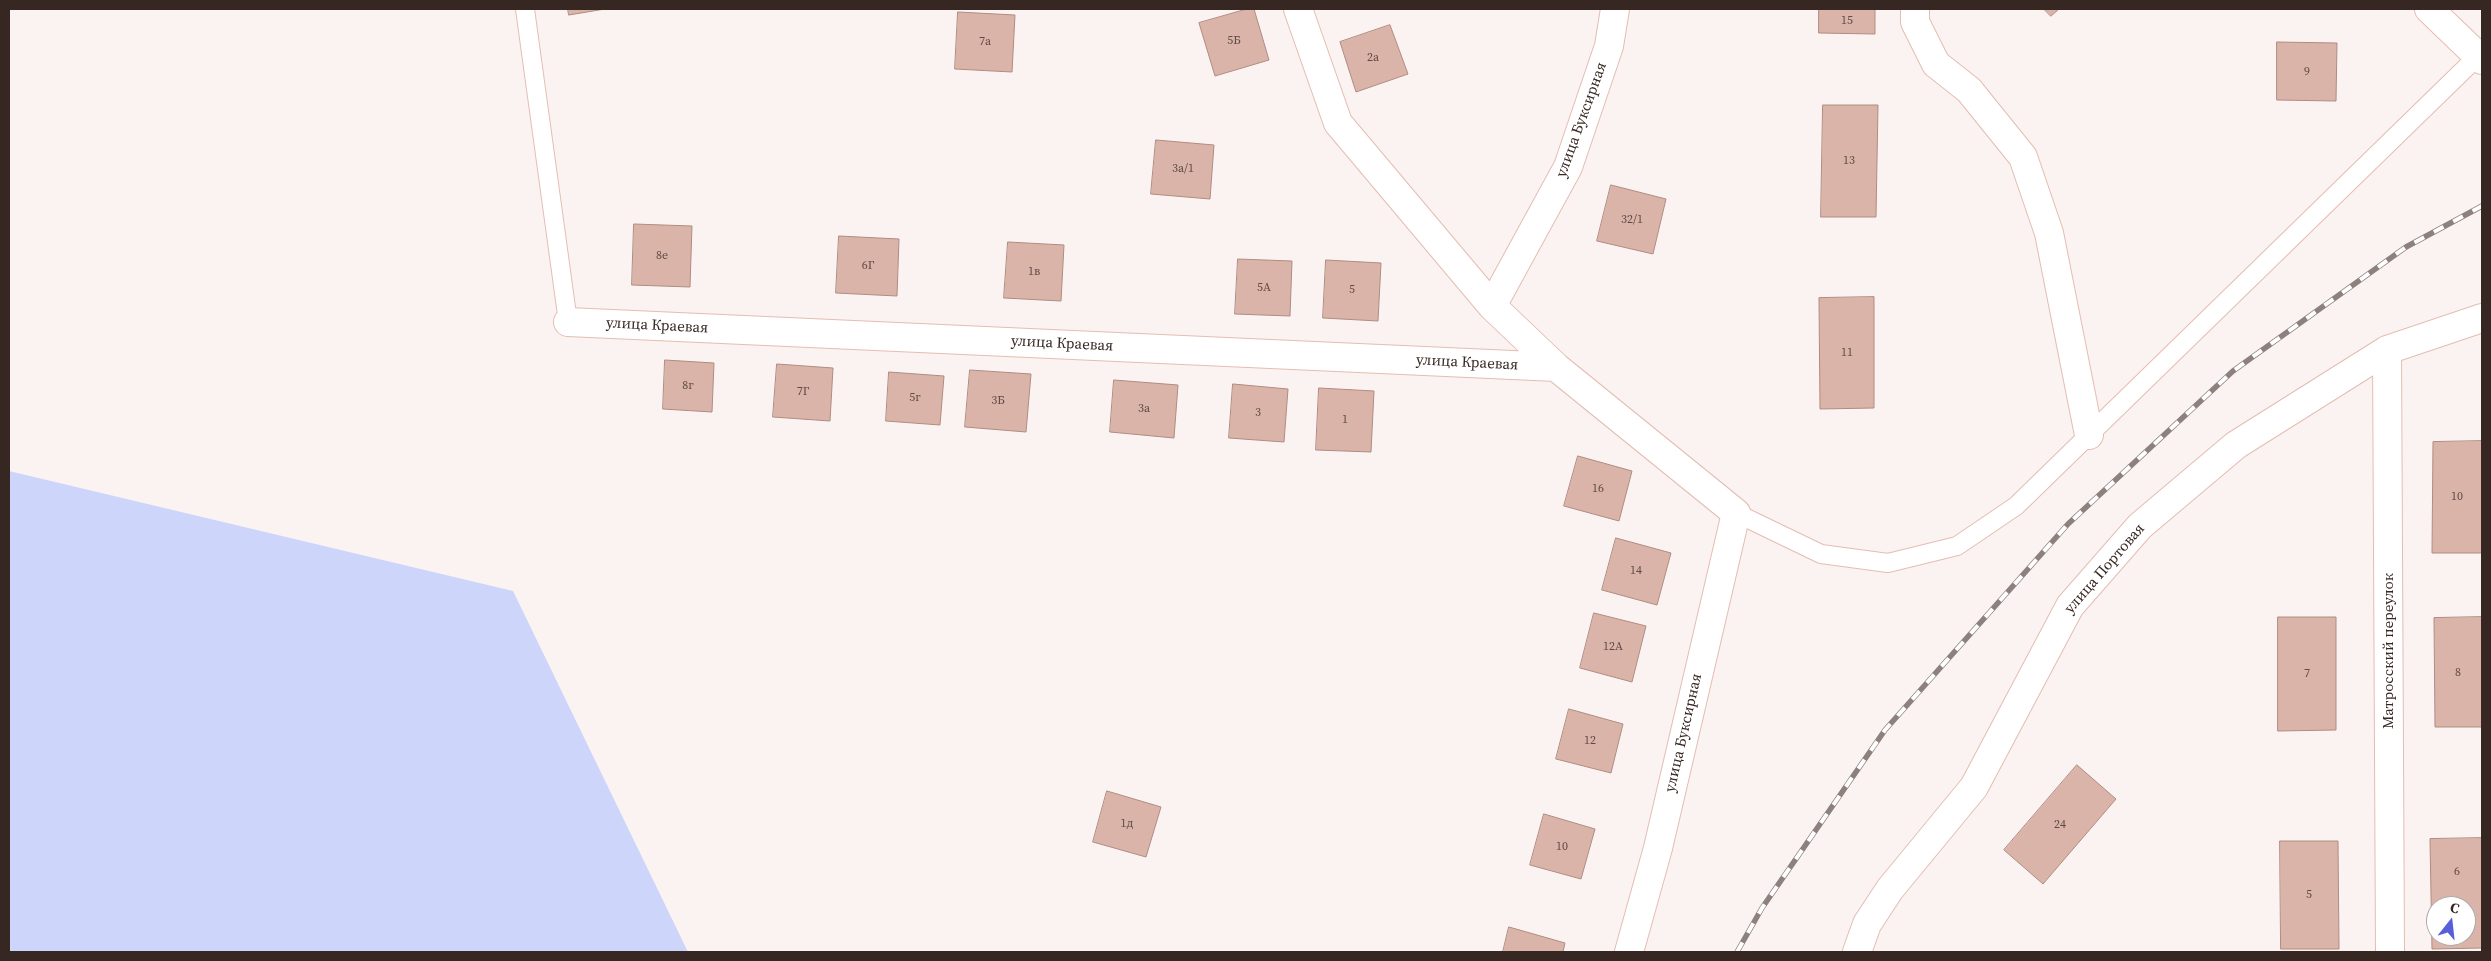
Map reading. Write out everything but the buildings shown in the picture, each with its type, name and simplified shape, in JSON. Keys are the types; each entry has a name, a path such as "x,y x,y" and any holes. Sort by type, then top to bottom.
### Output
{"street":[{"name":"улица Краевая","path":"1298,9 1338,123 1492,306 1556,367 1736,513"},
{"name":"улица Буксирная","path":"1492,306 1568,167 1608,46 1615,9"},
{"path":"1915,9 1915,22 1936,64 1969,90 2023,157 2049,233 2089,435"},
{"path":"2430,9 2481,57"},
{"name":"улица Портовая","path":"1857,952 1867,924 1890,889 1974,787 2070,606 2134,533 2236,445 2387,350 2482,318"},
{"name":"улица Краевая","path":"568,322 1556,367"},
{"name":"Матросский переулок","path":"2387,350 2390,952"},
{"name":"улица Буксирная","path":"1629,952 1658,848 1736,513"}],"lane":[{"path":"525,9 568,322"},
{"path":"1736,513 1821,554 1888,562 1957,546 2016,506 2481,57"}],"shaded area":[{"path":"9,471 513,591 688,952 9,952"}],"railway":[{"path":"1737,952 1762,908 1885,730 2068,524 2233,371 2406,247 2482,206"}]}
